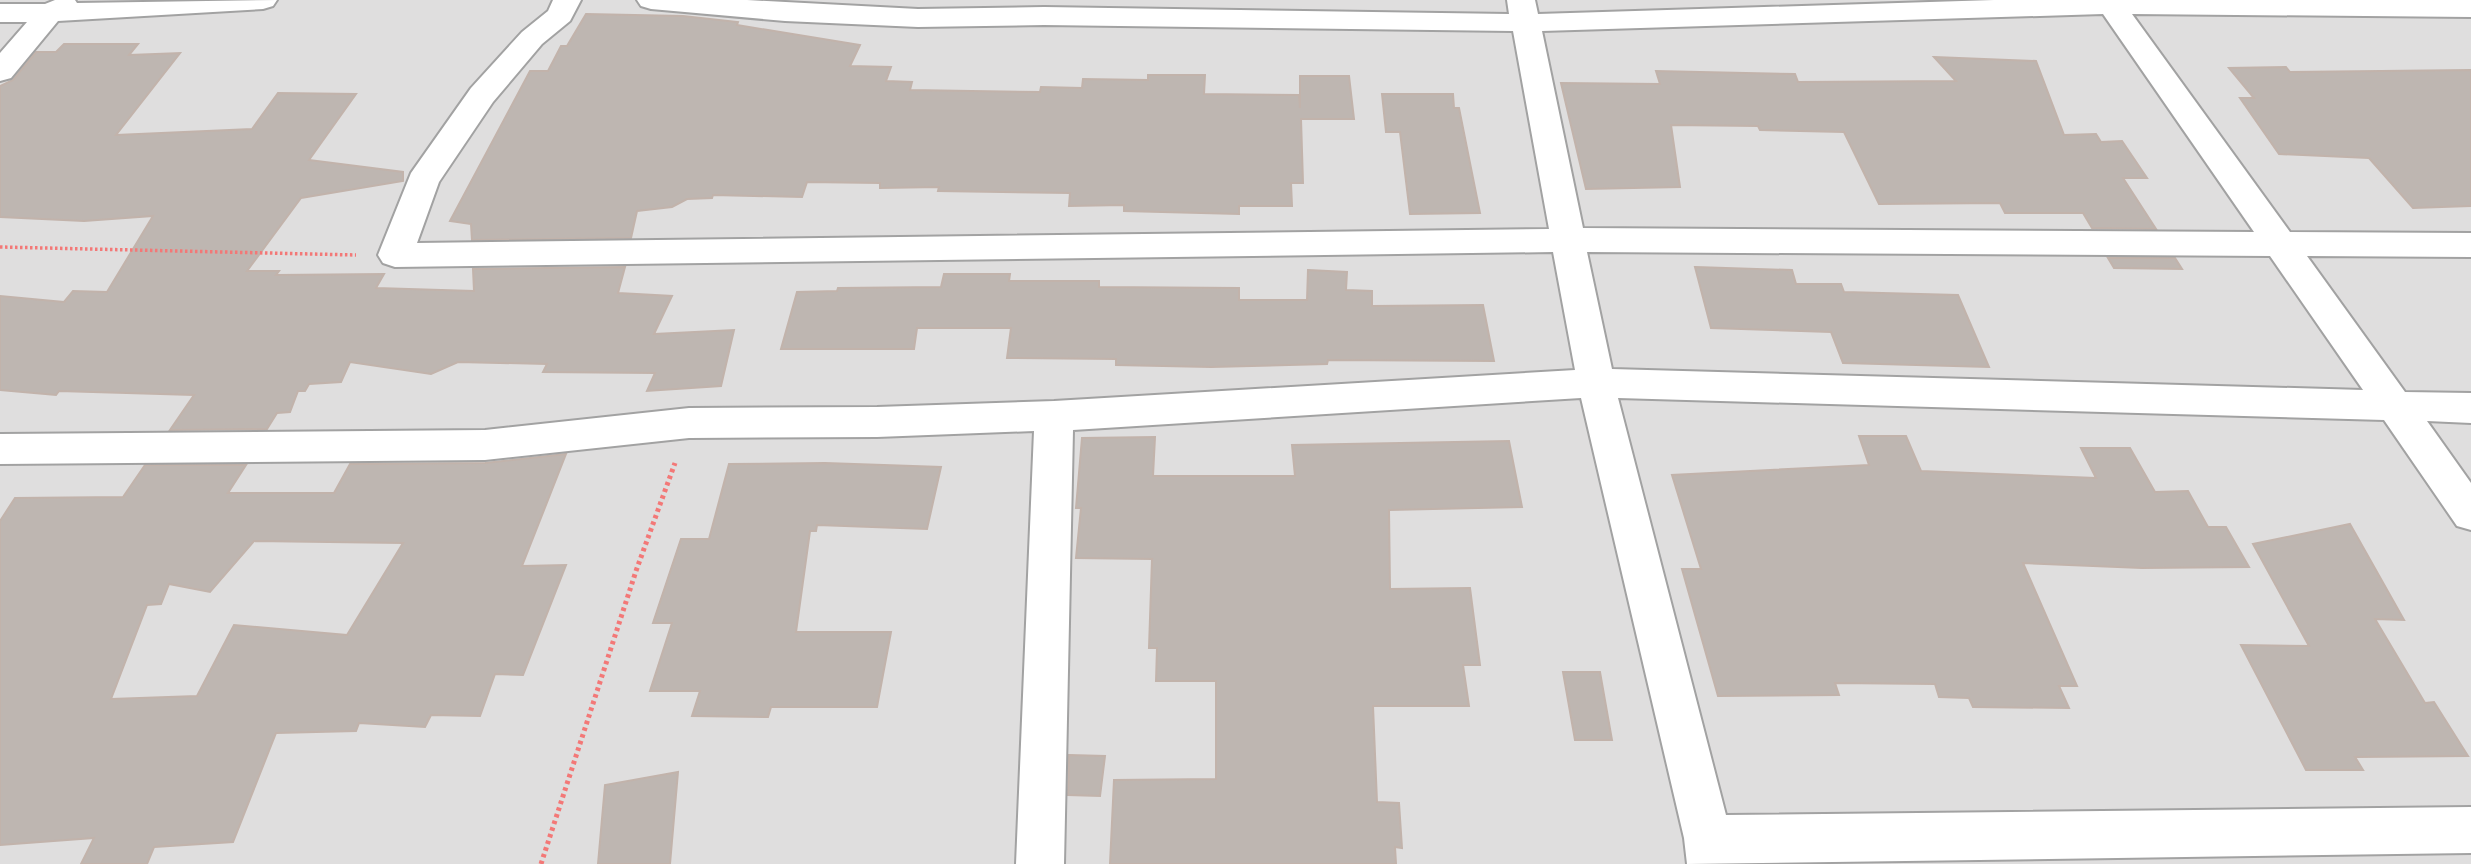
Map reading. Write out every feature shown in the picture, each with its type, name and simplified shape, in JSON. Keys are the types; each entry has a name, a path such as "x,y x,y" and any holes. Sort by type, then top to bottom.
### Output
{"street":[{"path":"0,72 50,13 77,0"},
{"path":"0,13 50,13 263,0"},
{"path":"567,0 560,15 532,38 482,95 423,181 396,255 1569,240 2471,244"},
{"path":"651,0 785,12 918,18 2109,2 2471,8"},
{"path":"2109,2 2471,514"},
{"path":"1523,11 1596,383 1710,851 2471,830"},
{"path":"1,451 485,445 689,423 877,422 1054,416 1596,383 2471,408"},
{"path":"1040,864 1054,416"}],"path":[{"path":"0,247 396,255"},
{"path":"541,864 636,571 689,423"}],"shaded area":[{"path":"0,0 2471,0 2471,864 0,864"}],"building":[{"path":"586,14 683,16 738,22 737,25 860,45 850,66 891,67 886,81 912,82 910,90 1040,92 1041,87 1082,88 1083,79 1148,80 1148,75 1205,75 1204,94 1299,95 1300,108 1300,76 1349,76 1354,119 1301,119 1303,183 1291,183 1292,206 1239,206 1239,214 1124,211 1124,205 1069,206 1070,193 938,191 939,187 880,188 880,183 807,182 802,197 713,195 712,198 687,199 672,207 637,211 631,238 472,240 471,224 450,221 530,71 548,71 561,46 567,46"},
{"path":"64,44 138,44 129,55 180,53 116,135 252,129 278,93 356,94 309,160 403,172 403,181 301,198 247,271 279,271 276,275 384,274 376,288 474,291 473,269 625,267 618,293 672,296 654,334 734,330 721,386 647,391 655,373 543,372 547,364 458,362 431,374 350,362 341,382 309,384 305,391 298,391 290,412 277,413 267,429 170,430 194,395 59,391 56,395 0,390 0,296 64,302 73,291 107,292 153,216 84,221 0,217 0,86 13,80 36,52 56,52"},
{"path":"1934,57 2036,61 2064,135 2096,134 2101,142 2122,141 2147,178 2123,178 2156,229 2092,228 2083,213 2005,213 2000,203 1879,204 1844,132 1760,130 1758,126 1671,125 1680,187 1586,189 1561,83 1660,84 1656,71 1795,74 1798,82 1956,81"},
{"path":"2286,67 2290,72 2471,70 2471,206 2413,208 2369,158 2279,154 2240,98 2254,98 2229,68"},
{"path":"1382,94 1453,94 1454,108 1459,108 1480,213 1410,214 1400,132 1386,132"},
{"path":"2108,258 2175,258 2182,269 2114,268"},
{"path":"1695,267 1792,270 1796,284 1841,284 1844,292 1958,295 1989,367 1843,363 1831,332 1711,328"},
{"path":"1308,270 1347,272 1346,290 1372,291 1372,306 1483,305 1494,361 1328,360 1327,364 1211,367 1116,365 1116,359 1007,358 1011,328 917,328 914,349 781,349 797,292 837,291 838,288 941,287 944,274 1010,274 1009,281 1099,281 1099,287 1239,288 1239,300 1307,300"},
{"path":"1859,436 1906,436 1921,471 2096,478 2081,448 2130,448 2155,492 2188,491 2208,527 2226,527 2249,567 2142,568 2023,563 2077,686 2059,686 2069,708 1973,707 1969,698 1939,697 1935,684 1835,683 1839,695 1718,696 1682,569 1701,569 1672,475 1869,465"},
{"path":"1155,437 1153,476 1295,476 1292,445 1509,441 1522,507 1389,510 1390,589 1470,588 1480,665 1463,665 1469,706 1373,706 1377,802 1399,803 1402,848 1395,847 1396,864 1110,864 1114,780 1216,779 1216,681 1156,681 1157,648 1149,648 1152,559 1076,558 1081,508 1076,508 1082,438"},
{"path":"566,454 522,566 566,565 523,675 495,674 480,716 431,715 425,727 359,723 356,731 276,733 233,842 154,847 147,864 81,864 94,838 0,845 0,521 15,498 123,497 145,465 246,465 228,493 334,493 350,464 485,463","holes":["254,541 403,543 347,635 234,625 197,696 111,699 147,605 161,604 169,584 210,592"]},
{"path":"825,463 941,467 927,529 817,525 816,531 810,531 796,632 891,632 877,707 771,707 768,717 692,716 700,691 650,691 672,623 653,623 681,539 709,539 729,464"},
{"path":"2350,524 2404,620 2375,619 2425,703 2434,702 2468,756 2355,757 2363,770 2306,770 2241,645 2309,646 2253,544"},
{"path":"1563,672 1600,672 1612,740 1575,740"},
{"path":"1069,755 1105,756 1100,796 1068,795"},
{"path":"678,772 670,864 598,864 605,785"}]}
